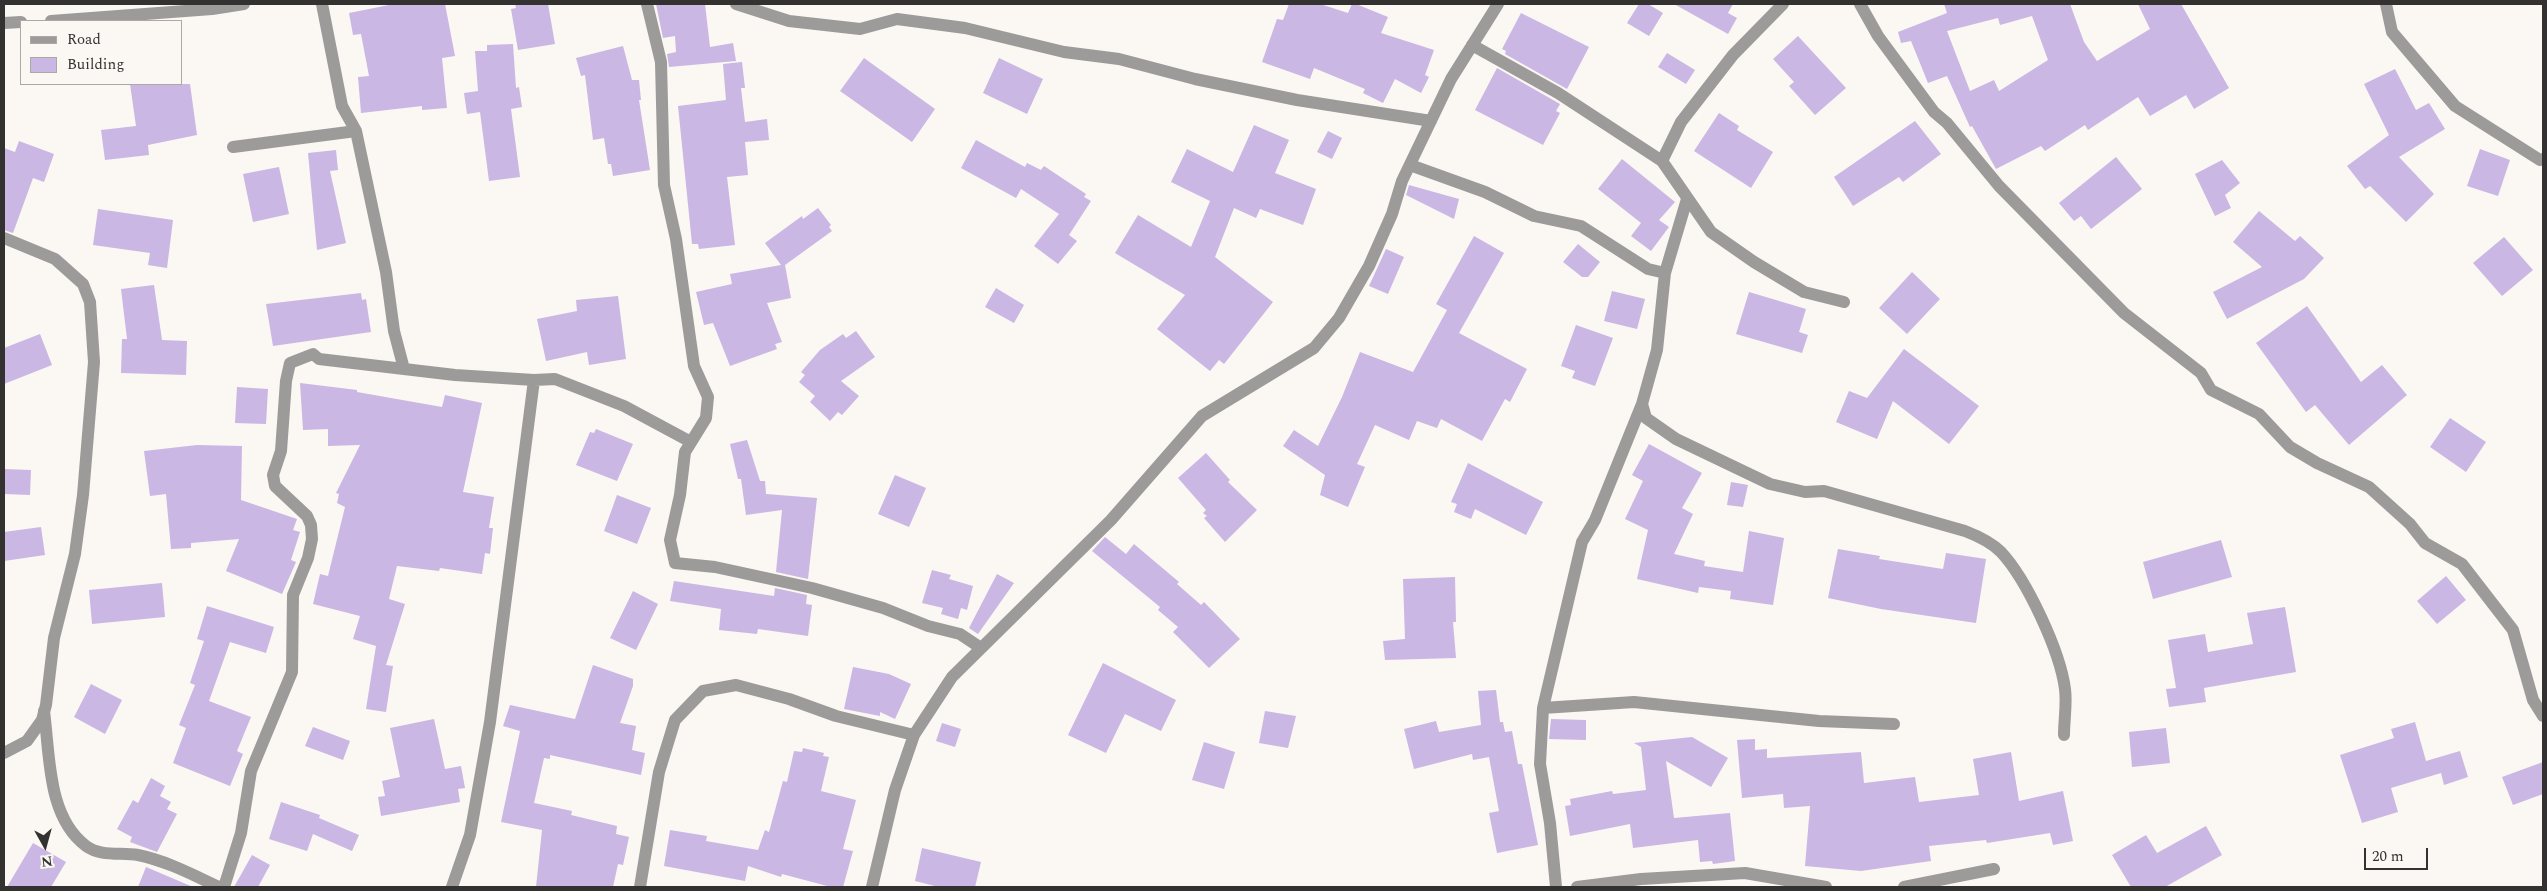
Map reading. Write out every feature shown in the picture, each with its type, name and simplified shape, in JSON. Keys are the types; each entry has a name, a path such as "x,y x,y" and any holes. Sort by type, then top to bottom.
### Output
{"street":[{"path":"65,20 203,10 244,4"},
{"path":"322,4 342,106 356,131 386,272 394,331 404,369"},
{"path":"647,4 661,62 664,185 676,239 694,366 708,397 706,418 685,452 670,540 675,562 725,569 812,588 883,608 928,626 960,634 981,648"},
{"path":"736,4 789,21 860,29 897,19 966,28 1064,52 1120,59 1195,79 1297,100 1431,121"},
{"path":"872,887 895,790 914,735 952,678 1111,520 1202,416 1314,348 1339,318 1369,266 1410,165 1451,79 1498,4"},
{"path":"1662,161 1687,114 1733,55 1783,4"},
{"path":"1860,4 1878,36 1934,112 1947,123 1999,186 2124,313 2201,373 2211,390 2259,414 2290,447 2317,463 2369,487 2410,524 2425,543 2462,564 2513,630 2533,700 2543,716"},
{"path":"2386,4 2392,32 2455,106 2540,160 2543,159"},
{"path":"4,23 20,22"},
{"path":"1472,45 1558,93 1662,161 1710,232 1754,262 1804,292 1844,302"},
{"path":"233,147 356,131"},
{"path":"1410,165 1484,192 1534,216 1582,226 1648,269 1665,273"},
{"path":"1556,887 1550,823 1540,764 1542,708 1582,542 1595,520 1610,478 1642,404 1657,350 1665,273 1686,199"},
{"path":"4,238 56,259 83,284 90,302 94,362 83,495 75,554 54,638 42,720 27,741 4,753"},
{"path":"224,887 241,833 251,771 292,672 293,595 308,558 312,539 311,525 307,516 274,486 273,476 281,451 286,381 290,363 312,354 319,359 455,375 534,380 555,379 624,406 691,442"},
{"path":"452,887 470,835 490,722 534,380"},
{"path":"1642,404 1646,418 1676,438 1770,484 1796,490 1824,491 1882,507 1965,531 1993,546 2016,573 2036,610 2060,662 2065,691 2064,735"},
{"path":"640,887 659,772 675,720 703,690 736,685 789,699 836,716 914,735"},
{"path":"1542,708 1634,702 1819,721 1894,724"},
{"path":"44,711 56,797 64,821 86,846 103,854 137,855 168,864 220,887"},
{"path":"1904,887 1994,868"},
{"path":"1577,887 1640,879 1745,873 1826,887"}],"building":[{"path":"394,4 445,4 455,56 442,58 447,108 422,110 422,106 361,113 358,77 369,76 361,34 353,35 349,13"},
{"path":"515,4 548,4 555,44 518,50 511,9 516,8"},
{"path":"656,4 705,4 710,47 733,43 736,61 669,67 667,54 676,52 675,36 663,38"},
{"path":"1289,4 1320,4 1348,13 1352,4 1356,4 1388,17 1381,33 1434,50 1425,75 1429,77 1421,93 1395,79 1383,103 1363,93 1365,89 1314,68 1310,79 1262,62 1277,19 1283,20"},
{"path":"1639,4 1648,4 1663,13 1649,36 1627,23"},
{"path":"1674,4 1733,4 1728,13 1737,18 1728,34"},
{"path":"1944,4 2070,4 2084,42 2097,61 2150,29 2138,4 2181,4 2229,88 2194,109 2186,95 2150,116 2138,97 2088,130 2085,125 2045,151 2041,146 1996,169 1972,126 1970,127 1947,76 1928,83 1911,41 1901,43 1898,32 1947,13","holes":["2032,16 2048,60 1999,91 1994,80 1970,91 1947,31 1998,18 2000,25"]},
{"path":"1521,13 1589,47 1567,89 1505,54 1506,51 1502,49"},
{"path":"1798,36 1846,88 1815,115 1789,86 1794,82 1773,59"},
{"path":"513,44 516,88 519,87 522,107 511,109 520,177 489,181 480,112 467,114 464,93 478,91 475,51 487,51 487,45"},
{"path":"623,46 632,80 639,80 641,100 639,100 650,170 613,176 611,164 608,164 604,138 593,140 585,75 581,76 576,58"},
{"path":"1667,53 1695,70 1686,84 1658,67"},
{"path":"864,58 935,109 912,142 840,91"},
{"path":"999,58 1043,79 1027,114 983,93"},
{"path":"742,62 745,88 741,88 745,122 767,119 769,140 745,142 748,175 727,177 735,245 699,249 698,244 692,244 678,106 726,100 723,64"},
{"path":"1497,68 1560,104 1556,111 1560,113 1543,145 1475,110"},
{"path":"2395,69 2416,110 2429,103 2445,129 2399,157 2434,194 2406,222 2370,186 2365,189 2347,166 2389,135 2364,84"},
{"path":"190,84 197,135 148,145 149,155 105,160 101,130 136,126 130,85"},
{"path":"1719,113 1739,126 1737,130 1773,152 1751,188 1694,151"},
{"path":"1915,121 1941,154 1903,182 1899,177 1853,206 1834,177"},
{"path":"1254,125 1289,140 1275,173 1316,189 1303,225 1260,209 1256,218 1234,208 1215,257 1273,302 1224,364 1219,360 1210,371 1157,329 1185,295 1115,253 1138,215 1191,247 1210,201 1171,182 1187,149 1233,172"},
{"path":"1328,131 1342,138 1332,159 1317,152"},
{"path":"976,140 1025,167 1027,163 1041,170 1044,166 1086,194 1084,197 1091,201 1069,235 1077,241 1058,264 1034,246 1059,214 1021,189 1016,198 961,168"},
{"path":"19,141 54,154 44,182 33,178 13,233 4,230 4,148 15,152"},
{"path":"2480,149 2510,160 2498,196 2467,186"},
{"path":"336,150 338,170 330,171 346,243 317,250 308,153"},
{"path":"2116,157 2142,189 2091,229 2081,216 2074,221 2059,203"},
{"path":"1622,159 1675,202 1659,220 1669,227 1651,251 1631,236 1641,223 1598,189"},
{"path":"2222,160 2240,183 2225,195 2231,208 2215,216 2195,174"},
{"path":"279,167 289,214 253,222 243,174"},
{"path":"1409,185 1459,199 1454,219 1406,195"},
{"path":"818,208 831,225 829,227 832,231 785,265 791,298 767,303 782,342 775,344 777,349 730,366 713,323 704,325 696,292 732,284 730,274 781,265 765,243 802,216 803,219"},
{"path":"98,209 173,220 167,268 148,265 150,253 93,245"},
{"path":"2259,211 2295,241 2300,236 2324,258 2304,279 2227,319 2213,292 2262,267 2233,242"},
{"path":"1474,236 1504,253 1459,333 1527,369 1510,402 1505,399 1482,441 1441,419 1437,428 1417,421 1409,440 1375,425 1357,464 1365,467 1348,507 1320,495 1325,475 1283,446 1294,430 1318,446 1342,397 1360,352 1413,372 1447,310 1436,304"},
{"path":"2504,237 2533,270 2502,296 2473,263"},
{"path":"1578,244 1600,262 1588,277 1582,277 1563,262"},
{"path":"1386,249 1404,257 1388,294 1369,286"},
{"path":"1912,272 1940,299 1907,334 1879,308"},
{"path":"154,285 162,340 187,341 186,375 121,373 122,339 127,339 121,289"},
{"path":"996,288 1024,305 1014,323 985,307"},
{"path":"1612,291 1645,299 1637,329 1604,321"},
{"path":"1749,292 1806,309 1799,332 1808,335 1802,353 1736,334"},
{"path":"361,293 362,300 366,299 371,332 273,346 266,304"},
{"path":"618,296 626,359 589,365 587,352 546,361 537,319 577,311 576,300"},
{"path":"2307,306 2361,382 2382,365 2407,395 2349,445 2315,405 2306,412 2256,343"},
{"path":"1576,325 1613,338 1595,386 1572,378 1575,371 1561,366"},
{"path":"856,331 875,357 841,381 859,396 842,415 838,412 830,421 810,402 815,396 799,382 805,375 801,372 820,350 843,334 846,338"},
{"path":"40,334 52,365 4,384 4,348"},
{"path":"1904,349 1979,406 1949,444 1893,401 1877,439 1836,422 1849,391 1867,398"},
{"path":"300,383 357,390 357,392 442,407 445,395 482,403 463,492 494,497 489,528 493,528 490,554 485,553 482,574 440,568 439,571 397,566 389,599 405,604 386,665 393,666 386,712 366,709 376,646 353,639 360,616 313,604 320,574 328,576 345,507 337,503 339,494 336,493 360,445 328,446 328,429 303,430"},
{"path":"237,387 268,389 266,424 235,423"},
{"path":"2450,418 2486,442 2466,472 2430,447"},
{"path":"596,429 633,444 617,481 576,465 590,432 594,433"},
{"path":"747,440 760,481 765,481 766,494 817,498 808,579 776,572 782,510 746,515 741,479 738,479 730,444"},
{"path":"1649,444 1702,473 1682,508 1693,514 1674,554 1705,561 1704,566 1743,572 1749,531 1784,538 1773,605 1730,599 1731,591 1699,587 1698,593 1637,579 1648,530 1625,519 1643,481 1632,475"},
{"path":"197,445 242,446 241,500 297,519 293,530 300,532 291,560 296,562 282,594 226,571 239,539 191,543 191,548 171,549 166,494 150,496 144,451"},
{"path":"1206,453 1230,480 1228,482 1257,510 1225,542 1204,518 1207,516 1203,513 1206,510 1178,478"},
{"path":"1468,463 1543,502 1526,535 1475,509 1471,519 1454,512 1457,504 1451,502"},
{"path":"4,469 31,470 30,495 4,494"},
{"path":"895,475 926,488 909,527 878,514"},
{"path":"1731,482 1748,485 1743,507 1727,505"},
{"path":"617,495 651,508 637,544 604,531"},
{"path":"41,527 45,555 4,561 4,532"},
{"path":"1105,537 1126,554 1134,544 1179,582 1177,584 1201,605 1204,602 1240,639 1209,668 1173,632 1178,627 1158,610 1160,607 1092,551"},
{"path":"2221,540 2232,577 2153,599 2143,562"},
{"path":"1838,549 1880,556 1879,559 1943,569 1946,553 1986,559 1976,623 1881,609 1828,598"},
{"path":"932,570 951,575 949,579 973,586 967,610 961,608 958,619 941,614 943,608 922,603"},
{"path":"997,574 1014,583 978,634 969,628"},
{"path":"2446,576 2466,600 2437,624 2417,601"},
{"path":"1455,577 1456,622 1453,622 1456,658 1385,660 1383,641 1405,639 1403,579"},
{"path":"674,581 774,596 775,588 807,595 806,604 812,605 808,636 758,629 757,634 719,630 721,609 670,601"},
{"path":"162,583 165,617 92,624 89,590"},
{"path":"633,591 658,604 636,650 610,638"},
{"path":"207,606 274,627 266,653 230,642 209,701 251,717 237,751 243,754 230,786 173,763 186,728 179,725 195,685 190,683 204,641 197,639"},
{"path":"2285,607 2296,672 2204,688 2206,702 2169,707 2166,689 2176,688 2168,640 2205,634 2208,652 2253,644 2247,613"},
{"path":"1103,663 1176,700 1161,731 1125,714 1106,753 1068,735"},
{"path":"593,665 633,679 633,686 620,723 636,726 632,750 645,753 641,775 550,755 550,759 544,758 534,803 572,811 571,815 617,826 616,834 629,837 623,865 618,864 613,887 536,887 542,830 501,822 520,731 503,726 510,705 575,719"},
{"path":"853,667 889,674 911,684 895,719 880,712 880,716 844,709"},
{"path":"91,684 122,700 105,734 74,717"},
{"path":"1496,690 1500,722 1503,722 1505,732 1512,731 1518,764 1522,764 1538,845 1497,853 1489,813 1499,811 1489,757 1473,760 1472,754 1414,769 1404,729 1436,721 1439,732 1481,725 1478,691"},
{"path":"1265,711 1296,716 1288,748 1259,743"},
{"path":"434,719 445,769 461,766 465,788 458,789 460,802 381,816 378,797 385,796 382,781 400,777 390,728"},
{"path":"1551,719 1586,720 1586,740 1549,739"},
{"path":"2415,722 2426,761 2460,751 2468,777 2444,785 2441,773 2391,788 2398,812 2362,823 2340,755 2394,738 2391,729"},
{"path":"942,723 961,729 955,747 936,741"},
{"path":"313,727 350,741 343,760 305,746"},
{"path":"2166,728 2170,763 2132,767 2129,732"},
{"path":"1692,737 1728,758 1711,787 1666,761 1674,818 1730,813 1735,861 1713,864 1712,861 1700,862 1698,840 1633,848 1630,824 1570,836 1565,806 1571,805 1570,799 1612,791 1613,794 1646,790 1641,747 1634,743"},
{"path":"1755,739 1755,750 1767,749 1767,758 1861,752 1864,783 1915,777 1919,802 1979,795 1973,759 2011,752 2019,801 2063,791 2073,841 2053,845 2050,833 1987,843 1986,840 1929,846 1931,861 1861,871 1805,866 1810,806 1784,808 1783,794 1742,798 1737,740"},
{"path":"1204,742 1235,752 1224,789 1192,780"},
{"path":"803,748 824,753 823,756 829,757 821,791 856,800 843,849 853,851 843,887 831,887 782,874 781,877 748,866 745,881 664,866 670,830 707,836 706,841 758,850 765,830 769,832 783,781 787,782 794,751 802,752"},
{"path":"2543,762 2543,794 2513,805 2502,777"},
{"path":"151,778 165,786 160,796 171,802 167,809 177,814 157,852 130,842 132,837 117,829 133,800 138,803"},
{"path":"281,802 320,815 319,818 359,835 352,851 313,834 307,851 269,839"},
{"path":"2206,826 2222,855 2165,887 2131,887 2112,855 2146,835 2157,853"},
{"path":"33,843 66,862 51,887 7,887"},
{"path":"922,848 981,862 975,887 939,887 915,881"},
{"path":"252,855 270,865 258,887 234,887"},
{"path":"146,867 193,887 138,887"}]}
